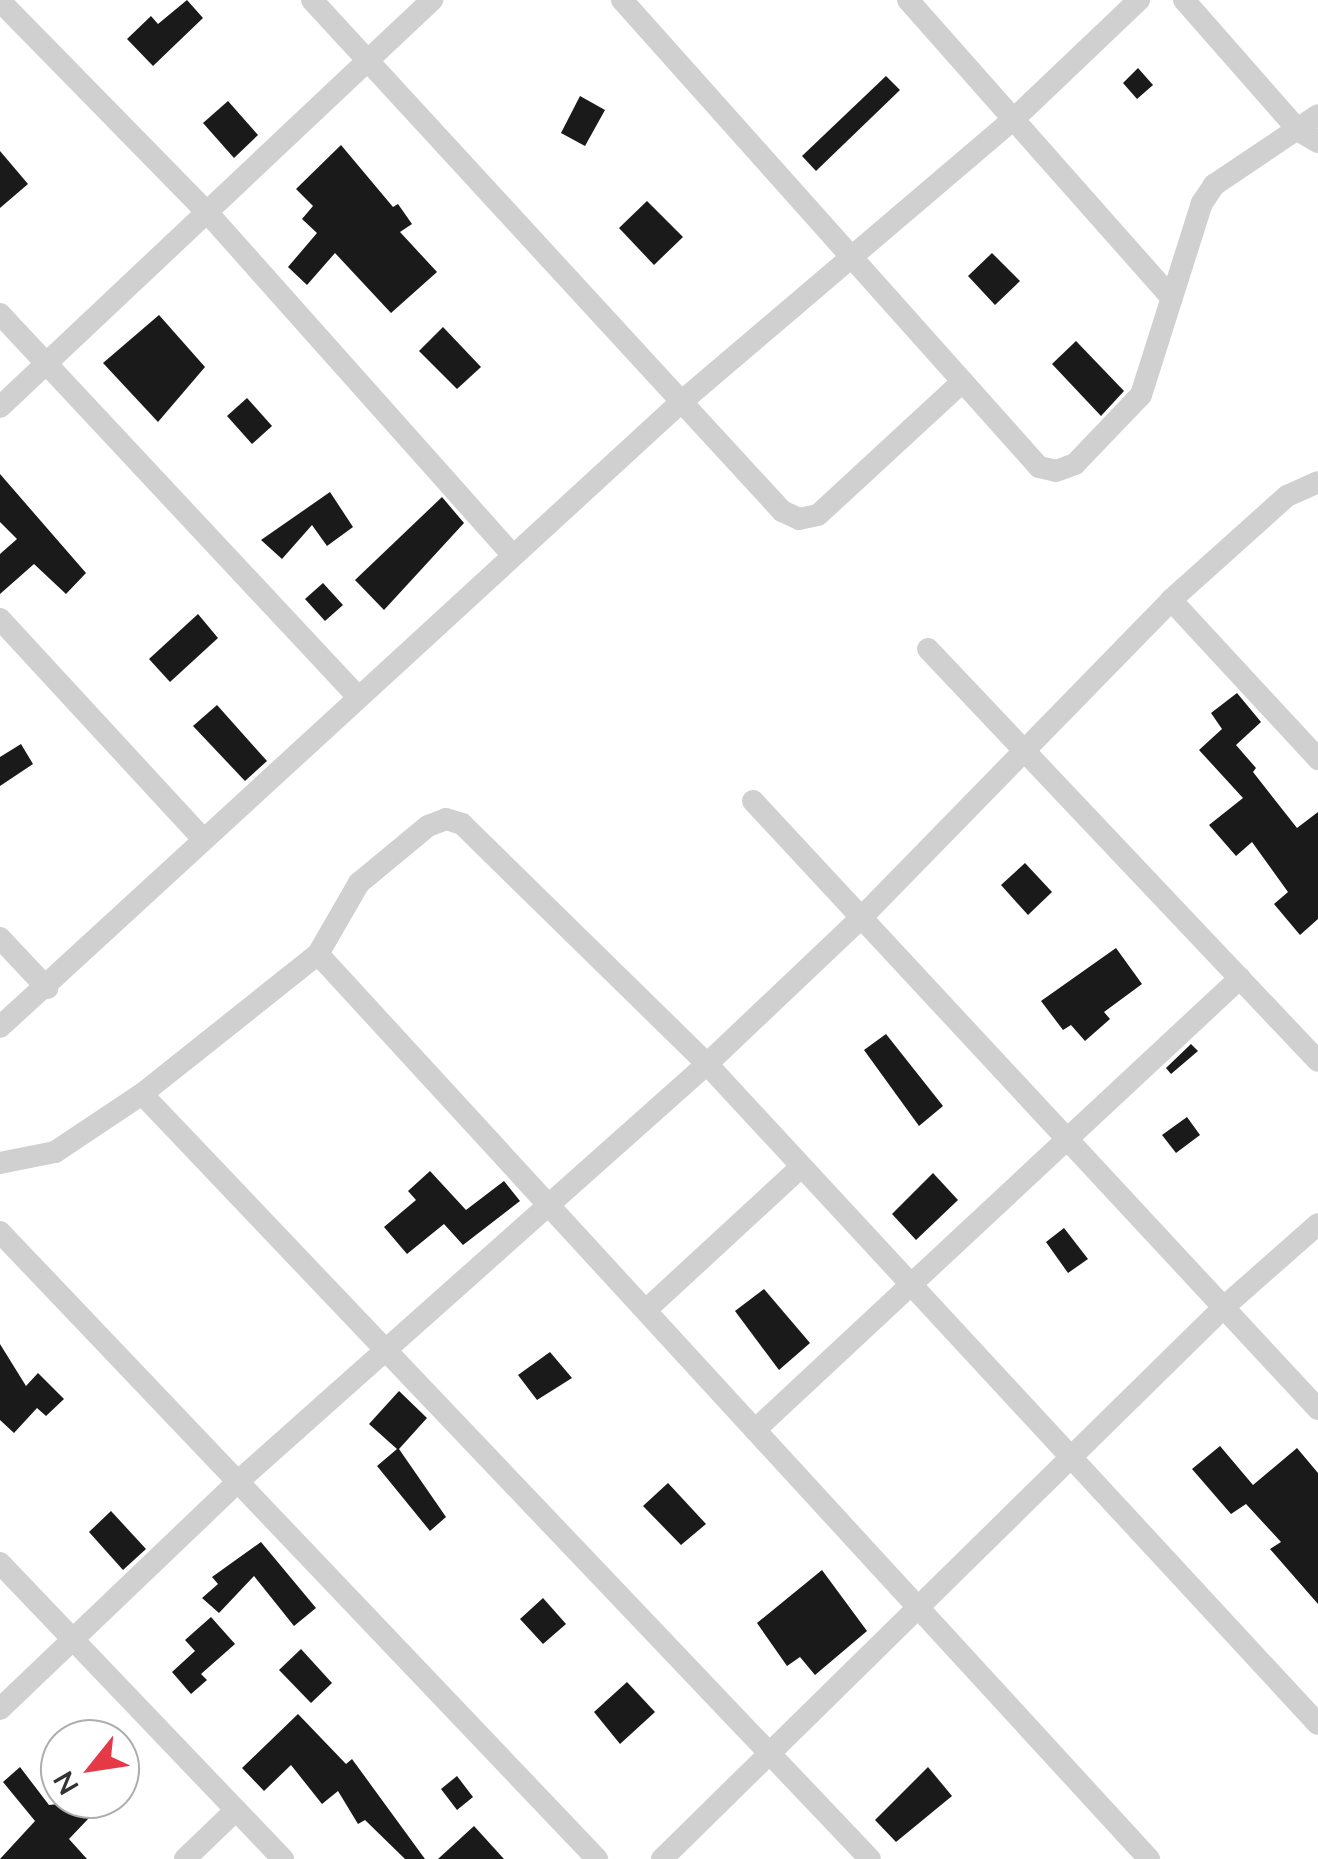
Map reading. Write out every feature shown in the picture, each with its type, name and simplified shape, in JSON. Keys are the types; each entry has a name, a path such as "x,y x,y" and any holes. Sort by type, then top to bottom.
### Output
{"street":[{"path":"0,0 206,211 513,554"},
{"path":"312,0 782,512 798,520 818,515 963,381"},
{"path":"0,407 366,58 432,0"},
{"path":"622,0 1039,466 1066,468 1141,395 1214,184 1309,136 1318,115"},
{"path":"908,0 1016,117 1172,298"},
{"path":"0,1027 47,988 202,838 680,403 1016,117 1139,0"},
{"path":"1184,0 1309,136"},
{"path":"0,314 358,698"},
{"path":"0,1709 234,1486 707,1064 862,917 1171,600 1287,496 1318,482"},
{"path":"1171,600 1318,759"},
{"path":"0,619 202,838"},
{"path":"928,649 1318,1061"},
{"path":"752,802 1318,1409"},
{"path":"0,1164 55,1152 142,1094 318,954 348,894 428,826 446,819 462,824 707,1064 1318,1724"},
{"path":"0,938 47,988"},
{"path":"318,954 920,1605 1148,1859"},
{"path":"755,1430 914,1286 1240,978"},
{"path":"142,1094 387,1347 870,1859"},
{"path":"646,1310 800,1168"},
{"path":"662,1859 1224,1308 1318,1224"},
{"path":"0,1232 234,1486 596,1859"},
{"path":"0,1562 283,1859"},
{"path":"186,1859 236,1810"}],"building":[{"path":"187,0 203,18 153,66 127,39 151,16 158,24"},
{"path":"1138,68 1153,85 1137,99 1123,83"},
{"path":"886,76 900,90 816,171 802,156"},
{"path":"580,96 605,110 585,146 561,133"},
{"path":"228,101 258,135 234,158 203,123"},
{"path":"341,145 393,207 398,204 412,224 400,232 437,272 391,313 335,253 307,285 288,267 317,233 302,219 313,206 296,189"},
{"path":"0,151 28,184 0,208"},
{"path":"647,201 683,237 654,265 619,228"},
{"path":"992,253 1020,281 995,305 968,276"},
{"path":"159,315 205,367 158,422 103,363"},
{"path":"443,327 481,367 457,389 419,351"},
{"path":"1076,341 1124,391 1101,416 1052,364"},
{"path":"247,398 272,426 252,444 227,416"},
{"path":"0,474 86,573 66,594 34,564 0,594 0,554 17,539 0,522"},
{"path":"330,492 353,527 327,546 312,525 282,559 261,540"},
{"path":"442,497 464,523 384,610 355,580"},
{"path":"323,583 343,605 325,621 305,599"},
{"path":"198,614 218,638 170,682 149,659"},
{"path":"1237,693 1261,722 1236,745 1256,768 1253,772 1297,828 1318,812 1318,919 1300,935 1274,904 1288,892 1252,842 1236,856 1209,825 1243,798 1199,750 1222,729 1211,713"},
{"path":"217,705 267,761 245,781 193,726"},
{"path":"21,744 33,764 0,786 0,757"},
{"path":"1025,863 1052,892 1028,915 1001,885"},
{"path":"1116,948 1142,984 1104,1012 1110,1019 1085,1041 1071,1025 1063,1030 1041,1001"},
{"path":"886,1034 943,1106 919,1126 864,1050"},
{"path":"1191,1044 1198,1051 1171,1074 1166,1068"},
{"path":"1187,1117 1200,1135 1176,1153 1162,1135"},
{"path":"430,1171 466,1210 504,1181 520,1201 463,1245 444,1224 407,1254 384,1227 416,1200 408,1191"},
{"path":"933,1173 958,1200 916,1240 892,1214"},
{"path":"1064,1228 1088,1259 1068,1273 1046,1242"},
{"path":"764,1289 810,1343 779,1370 735,1311"},
{"path":"0,1344 26,1386 38,1373 64,1399 46,1416 37,1408 14,1433 0,1420"},
{"path":"550,1352 572,1378 537,1400 518,1375"},
{"path":"399,1391 427,1418 399,1449 446,1517 430,1531 377,1466 397,1449 369,1424"},
{"path":"1220,1446 1253,1485 1297,1448 1318,1473 1318,1604 1270,1549 1281,1542 1246,1504 1231,1514 1192,1469"},
{"path":"668,1483 706,1524 681,1545 643,1506"},
{"path":"111,1511 146,1549 123,1570 89,1532"},
{"path":"261,1542 316,1608 294,1626 254,1576 219,1613 202,1598 218,1584 212,1577"},
{"path":"822,1570 867,1631 815,1675 800,1657 787,1666 757,1623"},
{"path":"543,1598 566,1624 543,1644 520,1619"},
{"path":"211,1617 235,1644 201,1674 207,1680 191,1694 172,1672 195,1651 185,1640"},
{"path":"301,1649 332,1683 311,1703 279,1670"},
{"path":"627,1682 655,1712 620,1744 594,1712"},
{"path":"298,1714 346,1764 352,1759 425,1859 405,1859 365,1820 358,1824 338,1791 322,1804 291,1765 264,1791 242,1768"},
{"path":"20,1767 40,1793 40,1819 88,1819 69,1839 87,1859 0,1859 35,1821 3,1782"},
{"path":"928,1767 952,1796 896,1842 875,1820"},
{"path":"457,1776 473,1797 457,1810 441,1789"},
{"path":"474,1826 504,1859 438,1859"}]}
